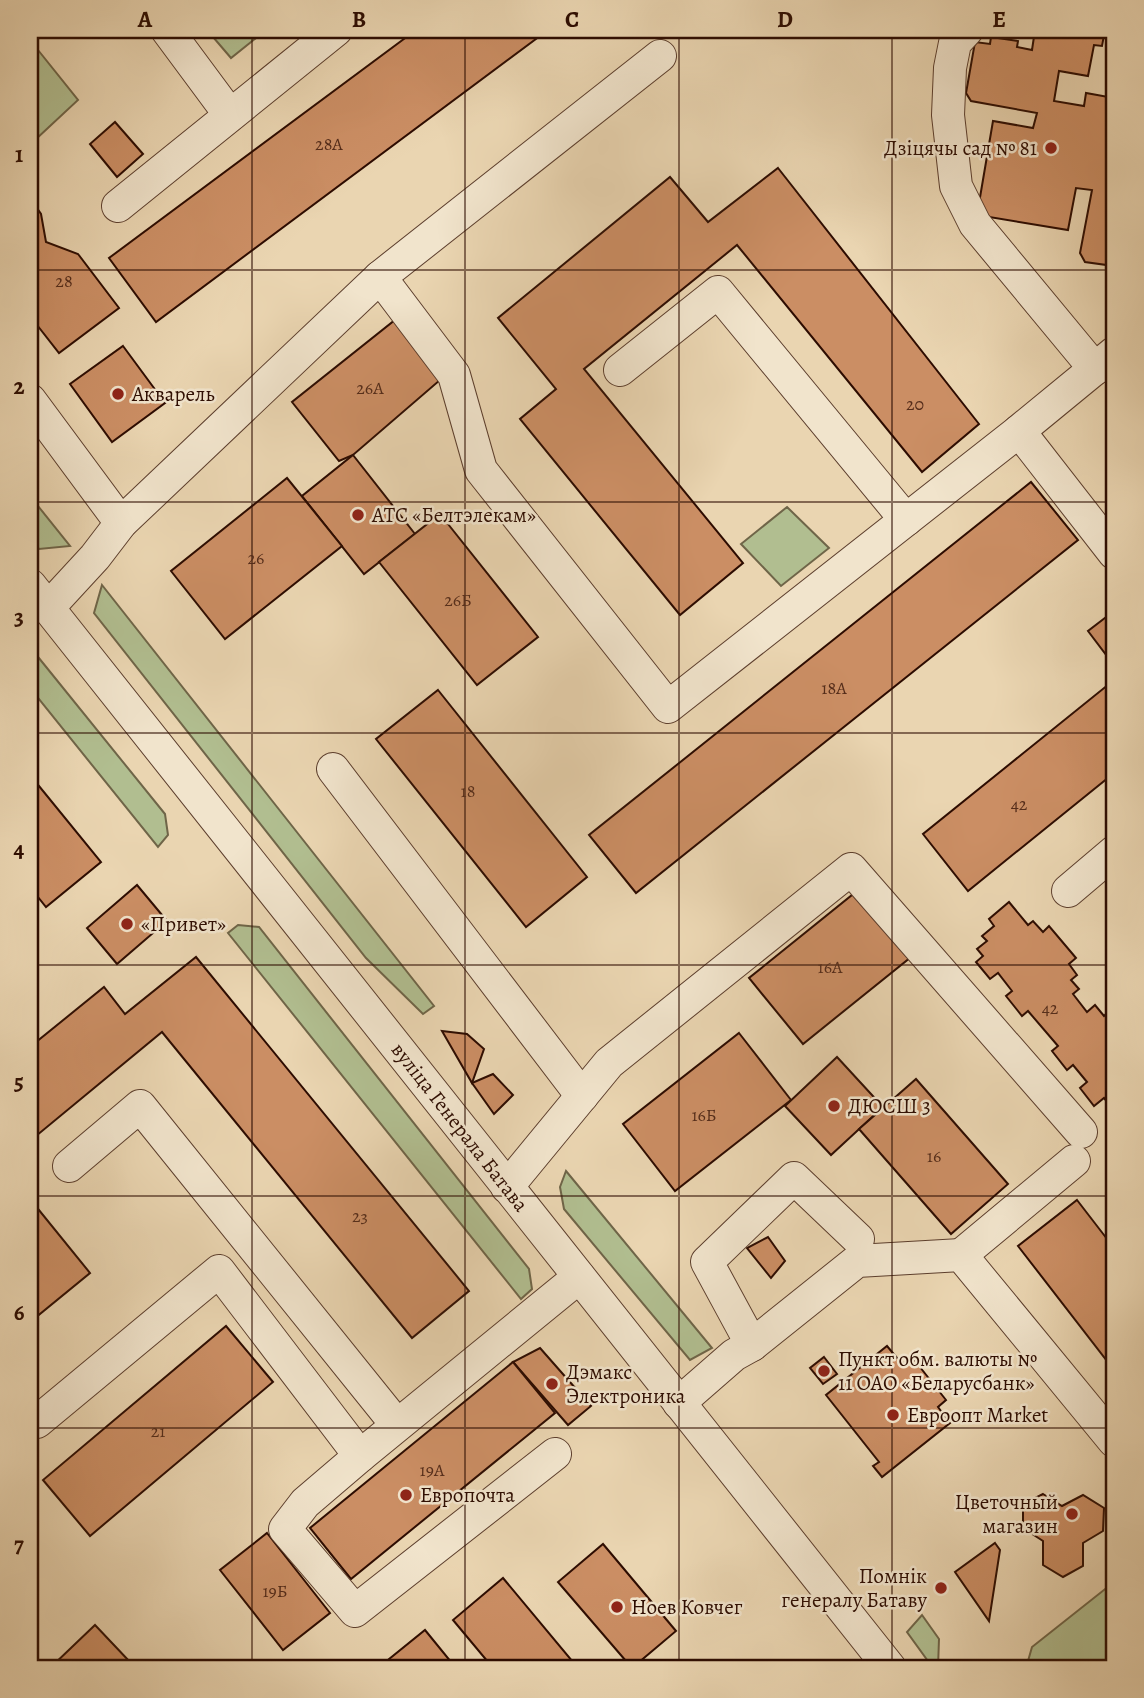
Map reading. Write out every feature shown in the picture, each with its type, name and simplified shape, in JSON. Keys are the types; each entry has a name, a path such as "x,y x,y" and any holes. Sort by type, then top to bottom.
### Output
{"street":[{"path":"167,30 230,115"},
{"path":"117,206 336,30"},
{"path":"380,277 454,374 481,470 668,707 1105,361 975,224 956,186 948,115 950,68 955,43 967,30"},
{"path":"39,597 95,557 121,523 380,277 660,56"},
{"path":"620,370 718,292 906,520"},
{"path":"30,400 121,523"},
{"path":"1019,431 1114,554"},
{"name":"вуліца Генерала Батава","path":"39,597 890,1668"},
{"path":"333,769 582,1096"},
{"path":"1068,891 1114,852"},
{"path":"507,1187 609,1063 851,869 1078,1147 961,1255 857,1261 752,1345 734,1355 679,1403"},
{"path":"69,1166 140,1106 397,1425"},
{"path":"752,1345 707,1262 794,1178 858,1239"},
{"path":"961,1255 1114,1441"},
{"path":"37,1422 219,1271 360,1456"},
{"path":"555,1454 355,1611 285,1529 305,1503 579,1277"}],"green space":[{"path":"207,30 266,30 231,58"},
{"path":"38,50 78,100 35,140 30,134 30,57"},
{"path":"30,496 70,546 39,549 30,538"},
{"path":"787,507 829,548 781,586 741,544"},
{"path":"102,585 434,1006 423,1014 366,958 94,613"},
{"path":"30,647 165,814 168,835 158,847 30,688"},
{"path":"238,925 259,927 529,1269 532,1289 521,1299 228,933"},
{"path":"566,1171 712,1348 690,1360 564,1209 560,1187"},
{"path":"1114,1582 1114,1658 1102,1668 1026,1668 1032,1647"},
{"path":"922,1615 939,1639 938,1668 933,1668 907,1632"}],"building":[{"path":"416,30 548,30 156,322 109,258"},
{"name":"Дзіцячы сад № 81","path":"1035,30 1105,30 1102,46 1094,45 1088,76 1059,71 1054,101 1084,106 1086,93 1114,98 1114,266 1085,262 1080,253 1092,190 1076,188 1068,230 977,215 993,121 1033,128 1037,113 971,101 966,93 975,42 990,44 991,37 1018,41 1017,47 1032,50"},
{"path":"115,122 143,154 117,177 90,144"},
{"path":"778,168 979,424 922,472 737,245 584,369 743,563 680,615 520,419 556,389 498,318 670,177 708,222"},
{"path":"30,198 41,214 46,242 78,254 119,308 59,353 30,316"},
{"path":"400,316 447,374 353,455 339,461 292,402"},
{"name":"Акварель","path":"123,346 165,403 112,442 70,384"},
{"name":"АТС «Белтэлекам»","path":"353,455 415,534 364,574 302,496"},
{"path":"287,478 342,546 225,639 171,571"},
{"path":"1031,482 1078,540 636,893 589,835"},
{"path":"440,514 538,637 477,685 379,562"},
{"path":"1114,611 1114,651 1107,656 1088,631"},
{"path":"1114,680 1114,773 968,891 923,834"},
{"path":"438,690 587,877 526,927 376,739"},
{"path":"30,775 101,862 46,907 30,887"},
{"name":"«Привет»","path":"137,885 167,921 117,964 87,928"},
{"path":"857,891 911,957 803,1044 749,978"},
{"path":"1009,902 1028,925 1033,921 1043,932 1049,926 1076,958 1069,964 1077,975 1071,980 1079,989 1073,994 1087,1012 1095,1005 1104,1016 1109,1011 1114,1017 1114,1110 1104,1098 1094,1106 1080,1088 1087,1082 1073,1065 1067,1070 1052,1051 1058,1046 1028,1011 1022,1016 1006,996 1012,991 998,973 990,979 976,962 983,956 977,949 987,941 982,936 994,926 989,919"},
{"path":"196,957 469,1291 412,1338 162,1032 30,1141 30,1047 104,987 125,1014"},
{"path":"442,1031 467,1034 484,1049 472,1083"},
{"path":"739,1033 791,1100 675,1191 623,1124"},
{"name":"ДЮСШ 3","path":"837,1057 883,1107 831,1155 785,1106"},
{"path":"493,1074 513,1095 494,1114 472,1083"},
{"path":"916,1079 1008,1184 951,1234 859,1129"},
{"path":"30,1199 90,1273 35,1318 30,1312"},
{"path":"1077,1200 1114,1248 1114,1370 1018,1246"},
{"path":"768,1237 785,1261 771,1278 747,1248"},
{"path":"226,1326 273,1382 90,1536 43,1480"},
{"name":"Евроопт Market","path":"887,1346 902,1364 912,1357 946,1400 938,1407 950,1423 882,1477 873,1466 879,1462 826,1395"},
{"name":"Дэмакс Электроника","path":"540,1348 591,1406 568,1425 513,1362"},
{"name":"Пункт обм. валюты № 11 ОАО «Беларусбанк»","path":"824,1357 837,1374 823,1384 810,1368"},
{"path":"513,1362 555,1413 351,1579 310,1528"},
{"path":"1043,1494 1062,1506 1083,1495 1104,1508 1103,1531 1083,1543 1083,1566 1063,1577 1043,1565 1043,1541 1023,1528 1023,1504"},
{"path":"267,1533 330,1613 283,1650 220,1570"},
{"path":"995,1543 1000,1550 989,1621 955,1572"},
{"name":"Ноев Ковчег","path":"603,1544 676,1631 632,1668 558,1582"},
{"path":"503,1578 578,1668 493,1668 453,1620"},
{"path":"95,1625 130,1662 123,1668 50,1668"},
{"path":"425,1630 456,1668 378,1668"},
{"path":"30,1652 45,1668 30,1668"}],"place":[{"name":"Дзіцячы сад № 81","path":"1051,148"},
{"name":"Акварель","path":"118,394"},
{"name":"АТС «Белтэлекам»","path":"358,515"},
{"name":"«Привет»","path":"127,924"},
{"name":"ДЮСШ 3","path":"834,1106"},
{"name":"Пункт обм. валюты № 11 ОАО «Беларусбанк»","path":"824,1371"},
{"name":"Дэмакс Электроника","path":"552,1384"},
{"name":"Евроопт Market","path":"893,1415"},
{"name":"Европочта","path":"406,1495"},
{"name":"Цветочный магазин","path":"1072,1514"},
{"name":"Помнік генералу Батаву","path":"941,1588"},
{"name":"Ноев Ковчег","path":"617,1607"}]}
